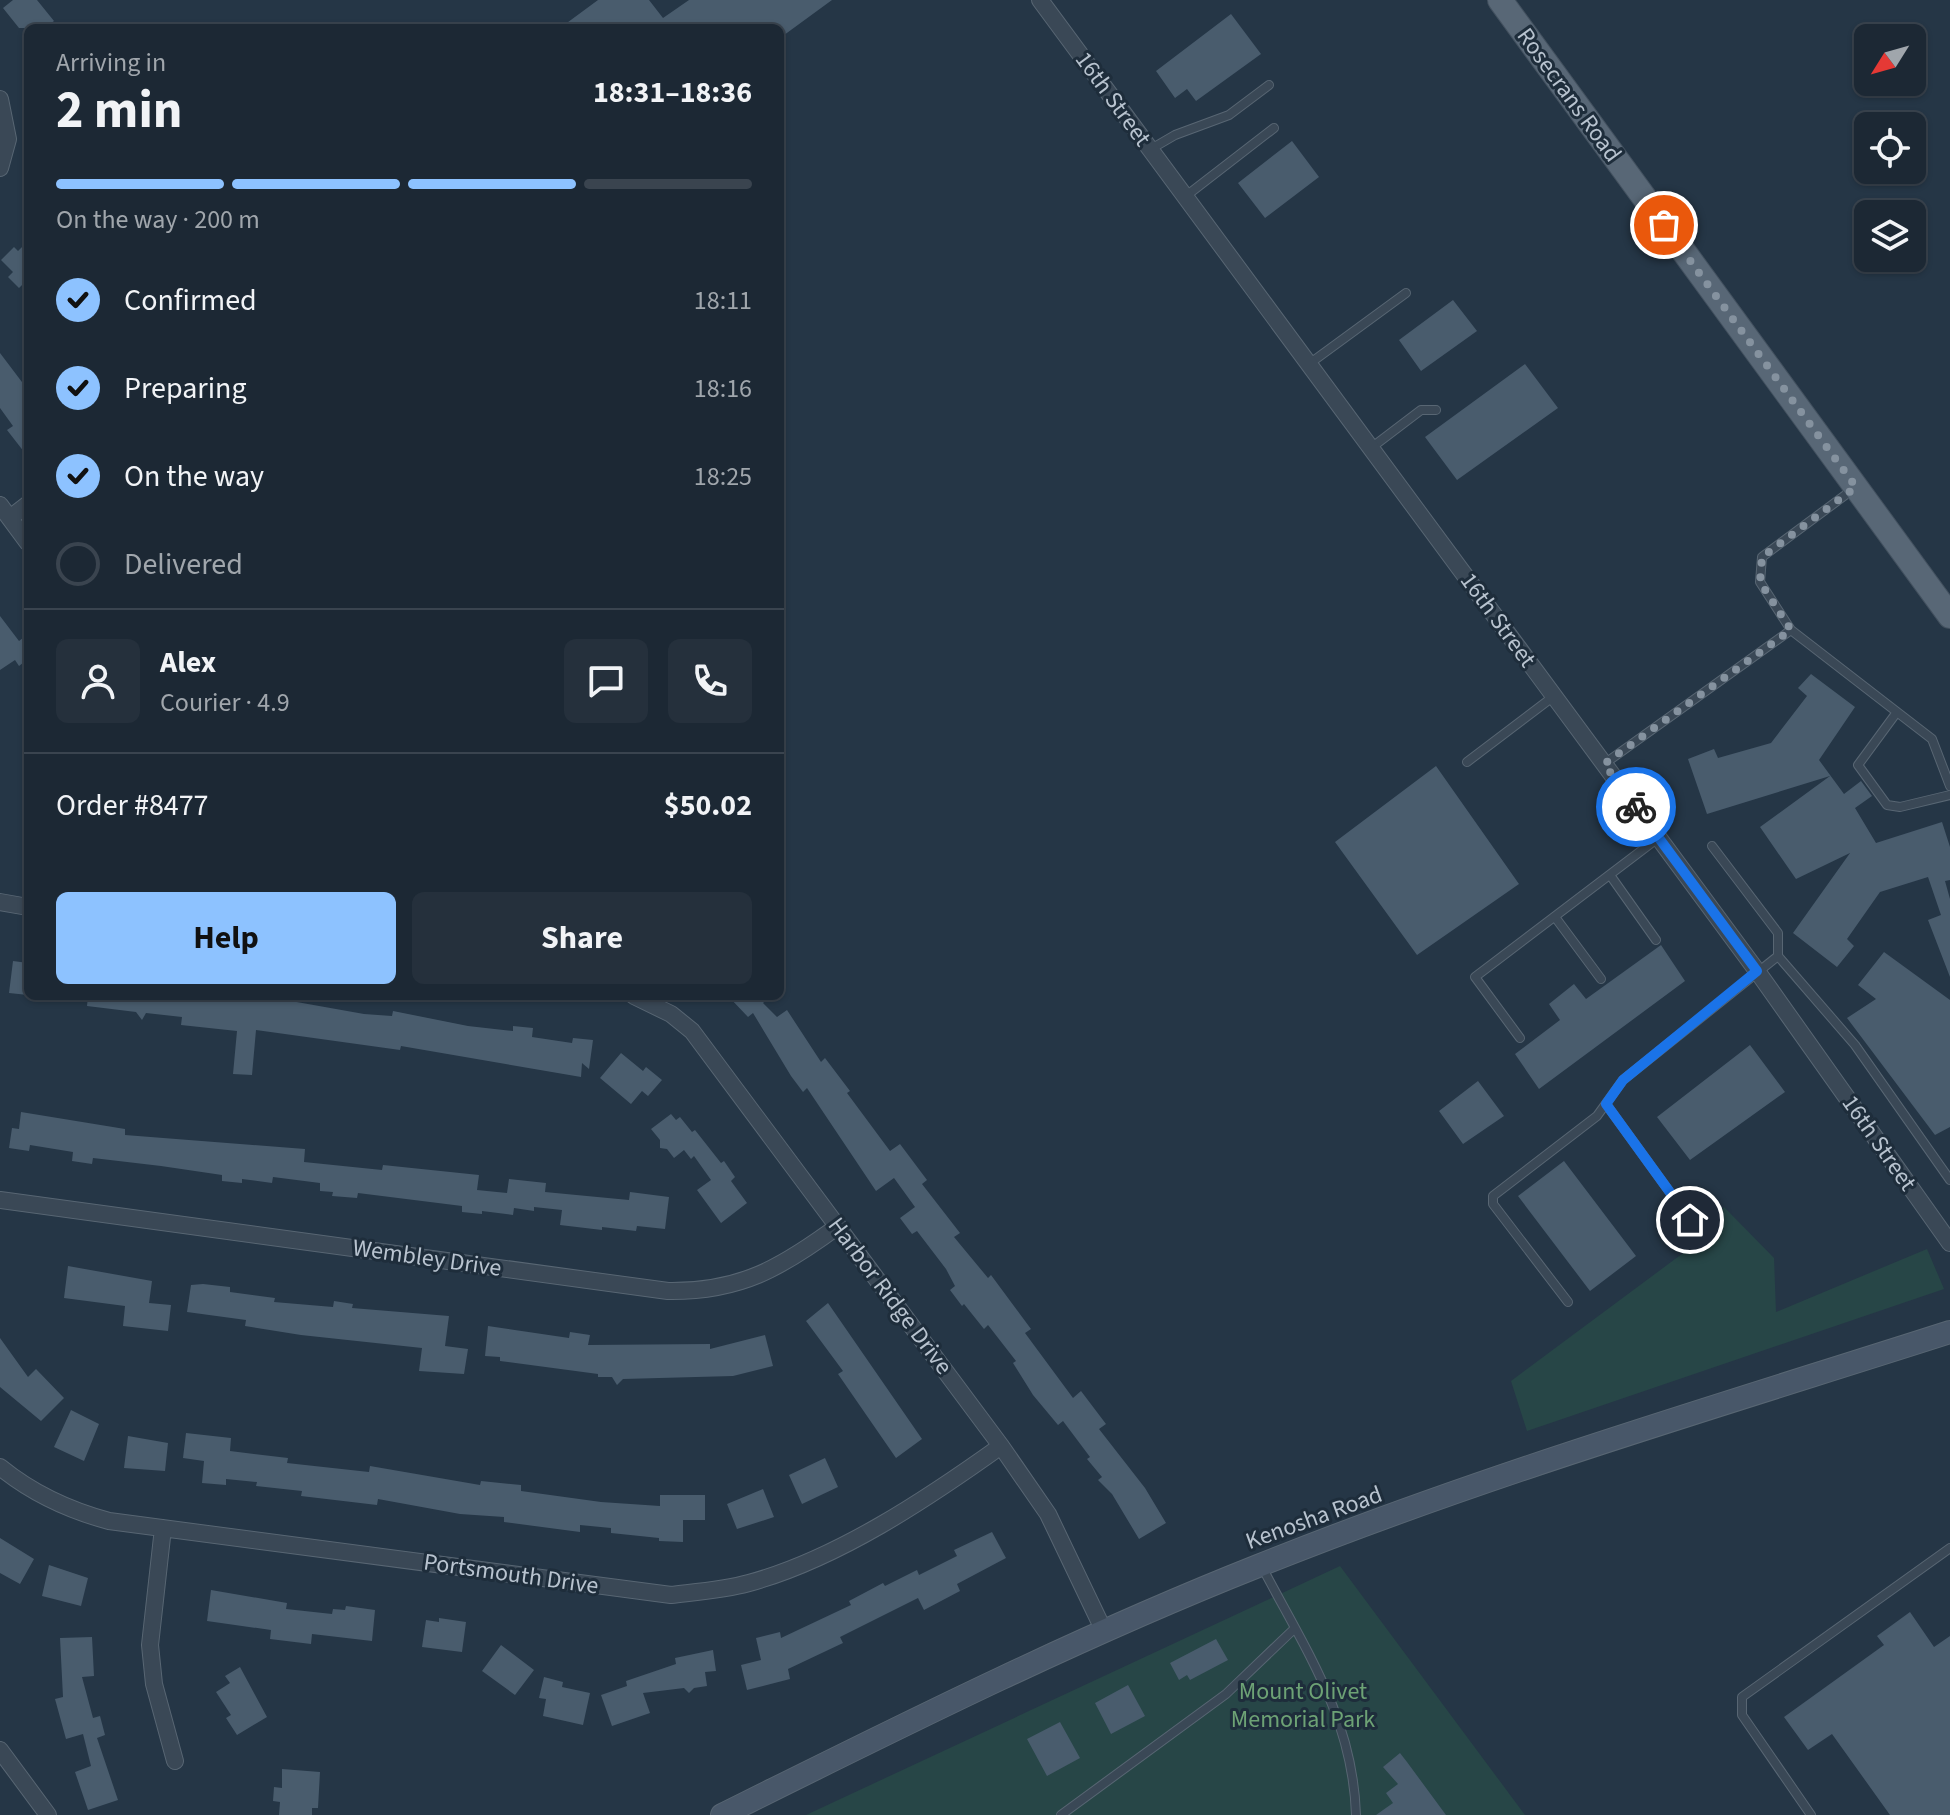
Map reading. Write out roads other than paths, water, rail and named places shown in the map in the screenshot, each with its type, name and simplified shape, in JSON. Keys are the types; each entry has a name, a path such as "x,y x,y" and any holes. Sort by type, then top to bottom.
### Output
{"main road":[{"name":"Rosecrans Road","path":"1500,0 1950,616"}],"street":[{"name":"16th Street","path":"1040,0 1757,971 1950,1243"},
{"path":"0,99 8,139 0,168"},
{"path":"5,511 24,537"},
{"path":"0,902 24,906"},
{"name":"Harbor Ridge Drive","path":"642,1000 671,1014 692,1031 1001,1446 1048,1514 1104,1631"},
{"name":"Wembley Drive","path":"0,1200 668,1291 726,1287 753,1279 790,1261 838,1226"},
{"name":"Kenosha Road","path":"722,1815 1014,1670 1261,1565 1516,1472 1950,1332"},
{"name":"Portsmouth Drive","path":"0,1467 34,1492 71,1511 109,1521 671,1595 746,1584 783,1572 921,1503 1001,1446"},
{"path":"163,1528 150,1645 154,1684 175,1761"},
{"path":"0,1750 48,1815"}],"lane":[{"path":"1151,150 1175,135 1229,115 1269,85"},
{"path":"1185,197 1274,128"},
{"path":"1309,364 1406,293"},
{"path":"1371,448 1421,410 1436,410"},
{"path":"1856,487 1762,557 1760,582 1791,630 1932,739 1950,786"},
{"path":"1604,764 1791,630"},
{"path":"1467,762 1554,696"},
{"path":"1897,712 1858,765 1887,805 1900,807 1950,795"},
{"path":"1520,1038 1475,977 1659,838"},
{"path":"1712,846 1778,933 1778,956 1855,1045 1950,1180"},
{"path":"1610,875 1656,940"},
{"path":"1555,917 1601,979"},
{"path":"1568,1302 1493,1204 1493,1196 1589,1122 1623,1080 1778,956"},
{"path":"1606,1104 1690,1220"},
{"path":"1811,1815 1742,1715 1742,1697 1950,1548"},
{"path":"1261,1565 1340,1718 1350,1756 1356,1815"},
{"path":"1061,1815 1226,1694 1294,1629"}],"park label":[{"name":"Mount Olivet Memorial Park","path":"1303,1705"}]}
